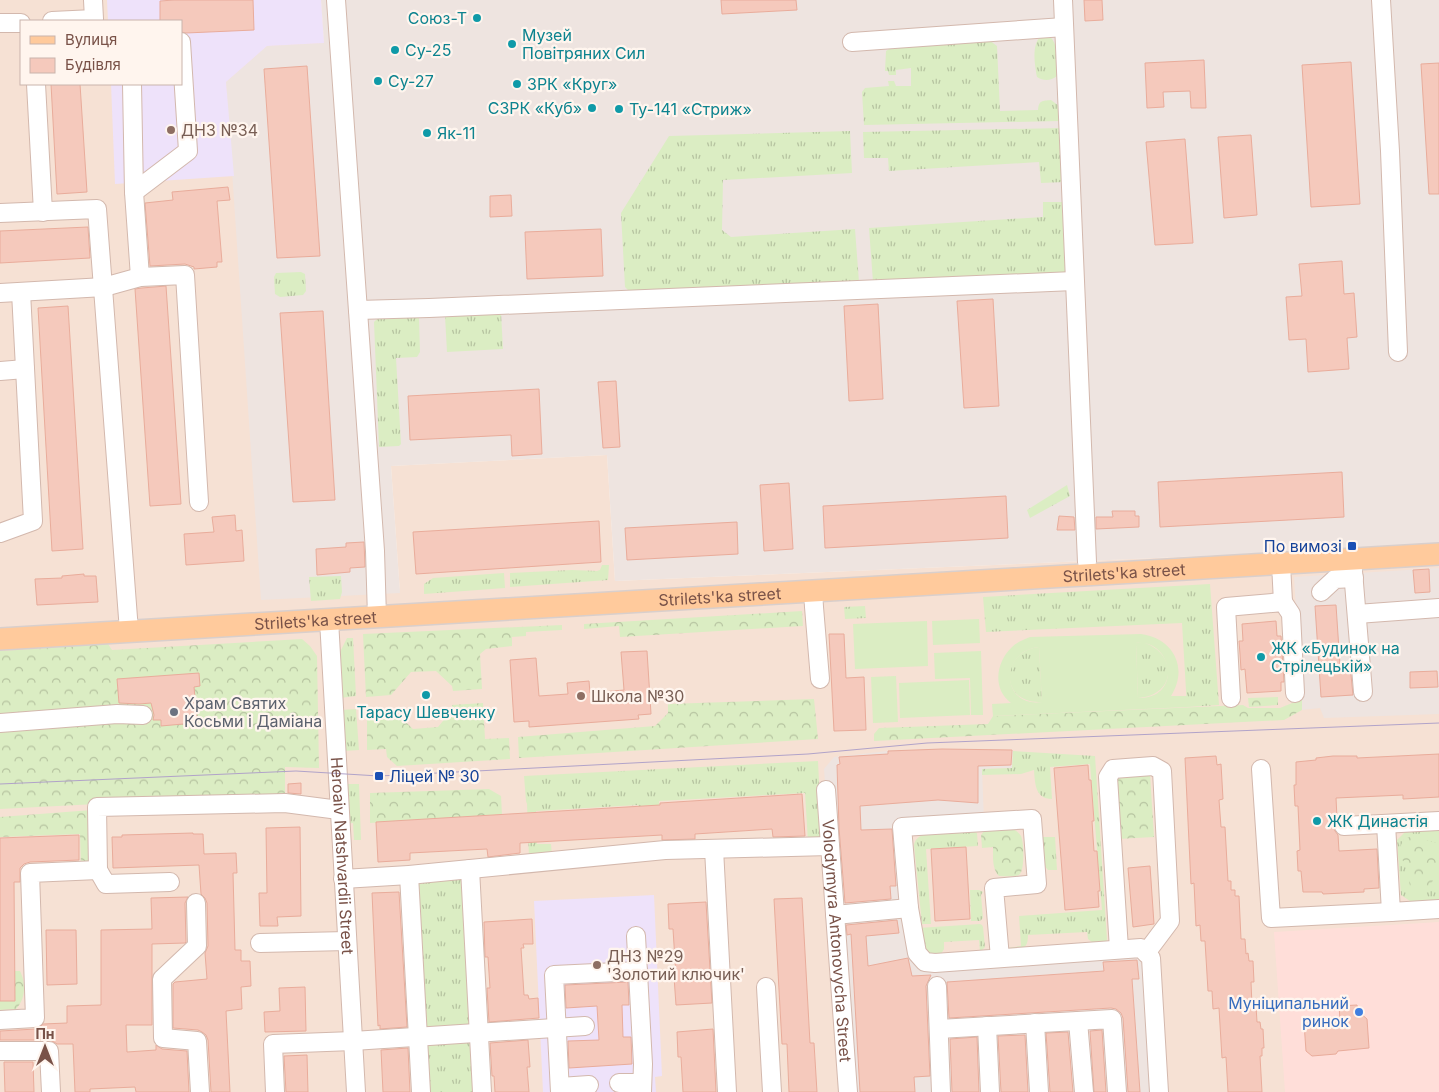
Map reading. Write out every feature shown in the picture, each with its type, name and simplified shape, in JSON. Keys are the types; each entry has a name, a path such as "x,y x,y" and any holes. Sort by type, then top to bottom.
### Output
{"main road":[{"name":"Strilets'ka street","path":"0,639 1280,564 1353,569 1439,554"}],"street":[{"path":"73,20 94,19 93,0"},
{"path":"336,0 375,551 377,617"},
{"path":"1063,0 1087,562"},
{"path":"1381,0 1390,151 1398,352"},
{"path":"0,23 20,23"},
{"path":"852,42 1064,27"},
{"path":"134,192 188,151 182,58"},
{"path":"36,85 43,212"},
{"path":"132,85 134,192 140,277"},
{"path":"0,214 97,209 129,632"},
{"path":"0,293 104,287 140,277 185,275 199,502"},
{"path":"358,310 1074,280"},
{"path":"0,533 33,521 21,292"},
{"path":"0,371 25,369"},
{"path":"1280,564 1283,602 1291,614 1295,693"},
{"path":"1321,592 1335,579 1353,569 1363,692"},
{"path":"814,591 820,679"},
{"path":"1231,698 1226,607 1283,602"},
{"path":"1357,614 1439,608"},
{"name":"Heroaiv Natshvardii Street","path":"329,620 356,1092"},
{"path":"0,723 117,714 143,715"},
{"path":"1119,950 1108,777 1113,769 1153,766 1162,771 1170,920 1146,953"},
{"path":"1261,769 1271,918 1439,909"},
{"name":"Volodymyra Antonovycha Street","path":"826,790 848,1092"},
{"path":"170,882 106,884 98,870 97,807 285,803 339,810"},
{"path":"1000,958 994,888 1037,884 1032,819 902,827 909,908 917,953 925,962 936,963 1141,948 1151,958 1159,1092"},
{"path":"1344,826 1439,821"},
{"path":"1386,824 1391,912"},
{"path":"343,879 409,875 665,850 830,846"},
{"path":"714,849 727,1092"},
{"path":"470,869 482,1092"},
{"path":"0,1020 35,1018 30,873 98,870"},
{"path":"409,875 421,1092"},
{"path":"196,903 197,946 162,979 163,1038 197,1040 200,1092"},
{"path":"835,915 909,908"},
{"path":"619,1084 642,1087 643,1064 636,936"},
{"path":"260,943 347,941"},
{"path":"589,1085 560,1089 554,975 638,971"},
{"path":"937,986 941,1092"},
{"path":"766,987 772,1092"},
{"path":"939,1029 1112,1019 1117,1092"},
{"path":"1078,1021 1084,1092"},
{"path":"1035,1023 1039,1092"},
{"path":"275,1092 273,1044 353,1041 585,1026"},
{"path":"987,1026 990,1092"},
{"path":"0,1051 49,1051 51,1092"}],"shaded area":[{"path":"0,0 321,0 324,43 400,593 391,466 607,455 615,581 1439,546 1439,1092 0,1092"},
{"name":"ДНЗ №34","path":"107,0 321,0 324,43 267,46 226,82 234,176 115,184 111,85 182,85 182,20 108,20"},
{"path":"321,0 1439,0 1439,546 615,581 607,455 391,466 400,593 261,600 226,82 267,46 324,43"},
{"path":"1439,568 1439,714 1324,718 1320,708 1302,710 1294,577"},
{"path":"942,749 1013,751 1012,768 982,769 984,822 902,828 925,962 1141,948 1159,1092 848,1092 824,769 834,757 888,751"},
{"name":"ДНЗ №29 'Золотий ключик'","path":"654,895 662,1076 655,1077 656,1092 543,1092 534,901"},
{"name":"Муніципальний ринок","path":"1439,922 1439,1092 1285,1092 1274,932"}],"green space":[{"path":"1041,36 1049,36 1056,48 1058,72 1055,78 1050,80 1037,77 1035,50"},
{"path":"989,40 997,46 1000,111 1038,110 1039,104 1051,100 1059,106 1060,121 864,125 862,92 865,88 889,86 888,81 894,81 896,86 911,86 911,68 896,70 896,75 889,75 888,71 885,71 886,51 894,46"},
{"path":"1061,128 1064,182 1041,183 1039,162 889,171 888,158 864,158 863,132"},
{"path":"850,131 852,173 723,180 722,230 731,237 855,229 859,282 632,294 625,287 621,213 669,136"},
{"path":"1043,202 1064,202 1067,274 873,282 869,228 1043,217"},
{"path":"301,272 305,274 306,291 303,295 280,297 275,294 274,277 276,273"},
{"path":"501,313 503,349 447,352 445,316"},
{"path":"419,317 420,352 417,357 396,358 401,444 399,446 379,447 374,322 378,318"},
{"path":"1067,485 1070,496 1030,518 1027,510"},
{"path":"602,565 609,565 608,580 510,587 510,573 572,570 597,571 600,570"},
{"path":"504,573 505,588 424,594 424,584 433,578"},
{"path":"341,576 342,592 340,599 311,601 309,577"},
{"path":"1210,584 1219,705 1187,707 1182,623 986,632 983,597"},
{"path":"865,606 866,618 845,619 844,607"},
{"path":"802,611 803,626 620,637 619,626 584,629 584,624"},
{"path":"979,619 980,643 933,645 932,621"},
{"path":"927,621 928,666 855,669 853,624"},
{"path":"562,625 562,630 526,632 526,636 512,637 512,646 486,649 480,654 482,689 453,691 452,686 436,671 411,672 391,695 366,697 363,634"},
{"path":"1141,634 1162,641 1175,656 1178,665 1176,685 1171,696 1187,696 1187,707 993,716 992,704 1011,703 1005,697 999,683 998,675 1002,660 1014,645 1030,637","holes":["1136,643 1149,644 1158,650 1165,659 1168,669 1167,680 1162,689 1152,696 1138,698","1039,647 1042,702 1028,702 1012,688 1010,678 1017,658 1026,651"]},
{"path":"347,638 353,638 356,696 340,698 337,658"},
{"path":"302,639 317,656 319,768 285,767 285,798 0,809 0,651 108,644 112,650"},
{"path":"1142,642 1154,647 1162,655 1167,663 1168,673 1166,682 1160,689 1151,695 1138,698 1136,643"},
{"path":"1039,647 1042,702 1028,701 1018,695 1012,687 1011,667 1017,658 1026,651"},
{"path":"981,651 983,715 971,715 970,678 935,679 934,653"},
{"path":"896,676 898,722 873,723 871,677"},
{"path":"969,680 970,715 900,718 899,683"},
{"path":"1278,697 1278,705 1249,707 1248,698"},
{"path":"814,699 818,739 519,758 518,737 655,726 668,713 668,704"},
{"path":"1302,699 1302,710 1284,720 874,741 874,734 879,728 988,724 993,716 1243,705 1248,708 1280,708"},
{"path":"483,703 485,739 509,738 510,759 397,766 387,757 386,749 367,750 367,710 392,709 413,729 438,727 452,710 452,705"},
{"path":"356,709 359,750 343,751 341,710"},
{"path":"1013,751 1095,756 1106,944 1093,943 1088,939 1087,932 1028,935 1027,944 1023,948 1008,948 1021,946 1019,916 1102,910 1090,764 1050,767 1052,799 1046,798 1037,789 1034,770 1021,774 982,775 982,769 1012,768"},
{"path":"818,761 822,841 808,842 805,793 659,801 660,823 639,824 638,805 536,811 537,844 551,844 552,856 529,858 524,776"},
{"path":"1150,774 1154,837 1118,839 1114,776"},
{"path":"343,784 359,784 361,840 354,840 353,823 345,824"},
{"path":"489,789 501,796 502,815 370,823 370,793"},
{"path":"92,810 94,866 81,867 80,834 0,837 0,817"},
{"path":"1011,829 1018,832 1022,839 1023,856 1021,872 1019,875 999,876 994,866 993,847 982,848 981,835 984,831"},
{"path":"1439,829 1439,902 1413,903 1401,895 1397,840 1405,832"},
{"path":"977,833 978,846 926,849 931,924 922,924 914,845 916,840 922,835"},
{"path":"1412,836 1439,842 1439,879 1434,879 1428,888 1422,890 1410,886 1408,876 1411,866 1402,860 1401,845 1404,839"},
{"path":"1042,837 1055,837 1057,870 1048,870 1044,865"},
{"path":"460,876 466,880 474,1019 469,1027 427,1029 422,1024 414,885 418,879"},
{"path":"970,890 983,892 981,895 983,918 980,921 971,921"},
{"path":"980,924 983,927 985,947 980,952 979,940 944,942 944,949 941,954 932,955 922,949 918,928"},
{"path":"15,971 20,971 23,981 22,1001 16,1009 0,1010 0,1001 15,1001"},
{"path":"474,1041 477,1092 425,1092 422,1043"}],"building":[{"path":"253,0 254,30 182,32 182,20 160,20 160,1"},
{"path":"721,0 796,0 797,10 722,14"},
{"path":"1084,0 1102,0 1103,20 1085,21"},
{"path":"1204,60 1206,108 1191,108 1190,91 1163,92 1164,107 1147,108 1145,63"},
{"path":"1351,62 1360,204 1311,207 1302,65"},
{"path":"1439,63 1439,194 1429,194 1421,64"},
{"path":"307,66 320,256 277,258 264,69"},
{"path":"51,85 80,85 87,192 57,194"},
{"path":"1251,135 1257,215 1224,218 1218,137"},
{"path":"1185,139 1193,243 1155,245 1146,142"},
{"path":"228,187 230,200 217,201 222,262 217,262 217,267 194,269 194,267 185,264 150,266 145,203 173,200 172,192"},
{"path":"511,195 512,216 490,217 490,196"},
{"path":"88,227 90,258 0,263 0,231"},
{"path":"601,229 603,276 527,279 525,232"},
{"path":"1342,261 1344,294 1354,293 1357,337 1347,338 1349,369 1308,372 1306,339 1289,340 1286,297 1302,296 1299,264"},
{"path":"166,286 181,504 150,506 135,289"},
{"path":"993,299 999,406 964,408 957,301"},
{"path":"878,304 883,399 849,401 844,306"},
{"path":"68,306 83,549 52,551 38,308"},
{"path":"323,311 335,500 293,502 280,313"},
{"path":"616,381 620,447 603,448 598,382"},
{"path":"539,389 542,454 512,456 511,435 410,440 408,396"},
{"path":"1342,472 1344,517 1160,527 1158,482"},
{"path":"789,483 793,549 764,551 760,485"},
{"path":"1006,496 1008,538 825,548 823,506"},
{"path":"1112,511 1135,511 1135,516 1139,516 1139,527 1096,529 1096,517 1113,517"},
{"path":"235,515 236,531 242,530 244,561 186,565 184,534 214,532 212,517"},
{"path":"1059,516 1074,517 1075,530 1057,530"},
{"path":"599,521 601,562 416,574 413,532"},
{"path":"737,522 738,554 627,560 625,528"},
{"path":"364,542 365,567 350,568 350,572 317,575 316,549 346,547 346,543"},
{"path":"1429,569 1430,592 1415,593 1413,570"},
{"path":"84,574 84,576 96,576 98,602 37,605 35,579 62,578 62,576"},
{"path":"1336,605 1340,665 1350,665 1353,695 1321,697 1315,606"},
{"name":"ЖК «Будинок на Стрілецькій»","path":"1276,621 1277,636 1281,636 1284,682 1281,682 1281,691 1247,693 1245,669 1241,670 1239,641 1243,641 1242,624"},
{"path":"829,634 844,634 846,678 864,677 866,730 834,731"},
{"path":"647,651 651,714 638,715 639,719 529,727 529,721 514,722 510,660 536,658 539,696 568,694 567,683 589,681 590,693 624,690 621,652"},
{"path":"1437,671 1438,687 1410,688 1410,672"},
{"path":"199,673 200,686 194,687 197,719 194,723 161,726 161,720 153,720 154,715 151,703 119,703 117,679"},
{"path":"942,749 1012,750 1011,765 978,766 978,803 938,800 860,806 861,830 892,829 896,886 890,886 891,899 845,903 839,828 837,765 840,764 839,757 888,754 888,751"},
{"name":"ЖК Династія","path":"1439,754 1439,797 1403,799 1403,795 1336,798 1337,818 1333,827 1338,835 1339,851 1377,849 1379,888 1364,889 1364,892 1323,894 1322,892 1303,892 1301,871 1298,871 1297,851 1300,850 1298,806 1295,806 1294,785 1296,785 1296,762 1333,756 1357,756 1357,758"},
{"path":"1216,756 1217,765 1221,764 1223,799 1219,800 1221,827 1225,827 1228,881 1231,881 1231,890 1235,890 1235,896 1239,896 1241,939 1245,939 1246,954 1248,953 1249,961 1253,961 1254,982 1251,982 1252,1006 1256,1006 1257,1022 1260,1022 1261,1029 1263,1029 1264,1048 1262,1048 1262,1056 1260,1056 1262,1092 1228,1092 1226,1057 1222,1058 1219,1008 1213,1009 1212,991 1208,991 1205,941 1201,941 1200,925 1196,926 1194,883 1191,884 1185,758"},
{"path":"1088,765 1094,821 1092,821 1094,851 1097,851 1100,891 1098,891 1099,907 1065,910 1054,768"},
{"path":"301,783 301,794 288,793 288,784"},
{"path":"802,794 805,836 773,837 772,829 695,834 695,839 662,840 662,835 520,843 520,853 488,857 487,849 410,853 410,860 378,862 376,822 660,805 660,803"},
{"path":"300,827 301,916 277,917 278,926 260,926 259,893 267,893 266,828"},
{"path":"203,834 204,854 236,853 237,873 233,873 235,950 241,950 241,961 250,961 251,986 241,987 242,1009 226,1011 230,1092 211,1092 208,1040 206,1035 198,1030 173,1028 173,984 175,982 207,979 205,953 208,946 207,903 201,894 199,865 113,868 112,837 122,837 122,835"},
{"path":"79,835 79,860 30,862 20,868 20,882 14,882 15,1001 0,1001 0,838"},
{"path":"966,847 970,919 935,921 931,849"},
{"path":"1150,866 1154,924 1133,927 1128,868"},
{"path":"399,892 407,1027 380,1029 380,1025 378,1026 372,893"},
{"path":"188,897 185,903 186,942 152,944 152,1025 126,1025 127,1052 156,1050 156,1045 162,1049 187,1051 189,1092 136,1092 135,1087 90,1089 90,1092 75,1092 73,1044 57,1044 49,1040 0,1040 0,1031 36,1029 43,1024 67,1023 67,1006 101,1005 101,930 152,929 151,898"},
{"path":"802,898 810,1043 814,1043 817,1092 789,1092 787,1044 782,1044 774,899"},
{"path":"706,902 712,1003 676,1005 673,929 669,929 668,904"},
{"path":"532,919 533,944 523,944 524,948 521,948 524,995 528,995 529,999 538,998 539,1018 489,1022 487,988 490,988 488,957 485,957 484,922"},
{"path":"897,920 899,933 866,936 868,966 908,958 912,976 931,975 926,986 930,1076 914,1077 915,1092 860,1092 851,934 847,935 846,925"},
{"path":"46,930 76,930 77,984 47,985"},
{"path":"1137,960 1139,979 1132,979 1140,1092 1128,1092 1123,1018 1116,1009 949,1018 947,982 1104,971 1103,962"},
{"path":"628,982 629,1005 622,1005 623,1037 631,1037 632,1064 569,1068 568,1041 599,1040 597,1006 566,1008 565,985"},
{"path":"305,987 306,1031 265,1032 264,1012 280,1011 279,988"},
{"path":"1357,1005 1358,1011 1367,1019 1369,1048 1312,1056 1306,1051 1304,1023 1340,1020 1339,1006"},
{"path":"713,1029 716,1092 683,1092 677,1032"},
{"path":"1102,1030 1106,1092 1094,1092 1090,1031"},
{"path":"1068,1032 1073,1092 1050,1092 1046,1033"},
{"path":"1025,1035 1028,1092 1001,1092 998,1036"},
{"path":"977,1037 979,1092 952,1092 950,1039"},
{"path":"528,1040 530,1067 527,1067 529,1092 495,1092 490,1043"},
{"path":"408,1048 410,1092 383,1092 381,1050"},
{"path":"307,1055 308,1092 286,1092 284,1056"},
{"path":"4,1062 33,1062 34,1092 5,1092"}],"tram line":[{"path":"0,784 296,771 379,776 808,754 927,743 1439,723"}],"place":[{"name":"Союз-Т","path":"477,18"},
{"name":"Музей Повітряних Сил","path":"512,44"},
{"name":"Су-25","path":"395,50"},
{"name":"Су-27","path":"378,81"},
{"name":"ЗРК «Круг»","path":"517,84"},
{"name":"СЗРК «Куб»","path":"592,108"},
{"name":"Ту-141 «Стриж»","path":"619,109"},
{"name":"ДНЗ №34","path":"171,130"},
{"name":"Як-11","path":"427,133"},
{"name":"По вимозі","path":"1352,546"},
{"name":"ЖК «Будинок на Стрілецькій»","path":"1261,657"},
{"name":"Тарасу Шевченку","path":"426,695"},
{"name":"Школа №30","path":"581,696"},
{"name":"Храм Святих Косьми і Даміана","path":"174,712"},
{"name":"Ліцей № 30","path":"379,776"},
{"name":"ЖК Династія","path":"1317,821"},
{"name":"ДНЗ №29 'Золотий ключик'","path":"597,965"},
{"name":"Муніципальний ринок","path":"1359,1012"}]}
